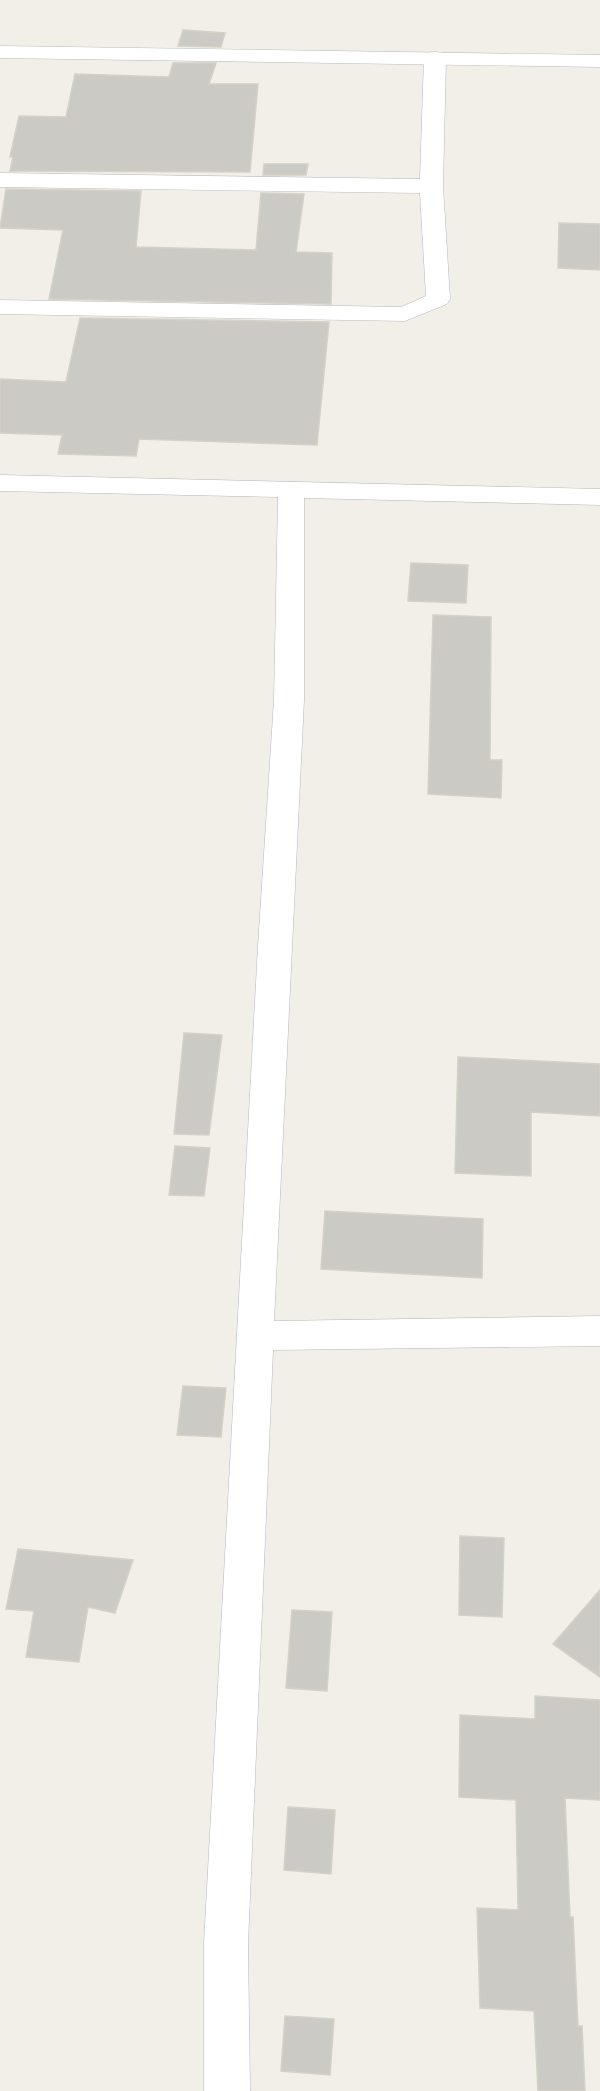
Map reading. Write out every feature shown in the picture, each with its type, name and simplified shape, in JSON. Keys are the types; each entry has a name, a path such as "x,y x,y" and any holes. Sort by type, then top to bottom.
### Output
{"street":[{"path":"0,52 600,61"},
{"path":"0,307 405,314 438,299 431,186 435,58"},
{"path":"0,180 431,186"},
{"path":"0,483 600,497"},
{"path":"227,2091 227,1921 274,946 289,700 291,489"},
{"path":"257,1336 600,1331"}],"building":[{"path":"183,30 225,33 221,47 178,46"},
{"path":"173,63 216,63 209,84 258,84 250,172 10,171 13,157 10,157 19,116 66,117 75,74 169,77"},
{"path":"264,164 308,164 306,175 263,175"},
{"path":"6,189 141,191 136,247 256,250 261,193 304,194 296,252 332,253 331,304 49,299 63,230 0,228"},
{"path":"559,223 600,224 600,270 558,268"},
{"path":"80,318 329,322 317,445 139,439 136,456 58,454 62,435 0,433 0,379 66,382"},
{"path":"411,563 468,565 466,603 408,601"},
{"path":"433,615 491,617 490,760 502,760 501,798 428,794"},
{"path":"184,1033 222,1035 209,1135 174,1134"},
{"path":"458,1057 600,1064 600,1116 531,1112 531,1176 455,1173"},
{"path":"175,1146 210,1148 204,1196 169,1195"},
{"path":"325,1211 483,1219 482,1278 321,1269"},
{"path":"183,1386 226,1388 221,1437 177,1435"},
{"path":"460,1536 504,1538 502,1617 459,1615"},
{"path":"18,1549 133,1560 115,1613 88,1607 79,1662 26,1657 34,1611 6,1609"},
{"path":"600,1590 600,1677 553,1644"},
{"path":"292,1610 332,1612 327,1691 286,1688"},
{"path":"535,1696 600,1700 600,1800 565,1798 570,1917 573,1917 578,2026 582,2026 585,2091 538,2091 534,2011 480,2008 477,1908 518,1910 516,1800 459,1797 460,1715 535,1719"},
{"path":"288,1807 335,1810 331,1874 284,1870"},
{"path":"285,2016 334,2019 330,2075 281,2071"}]}
